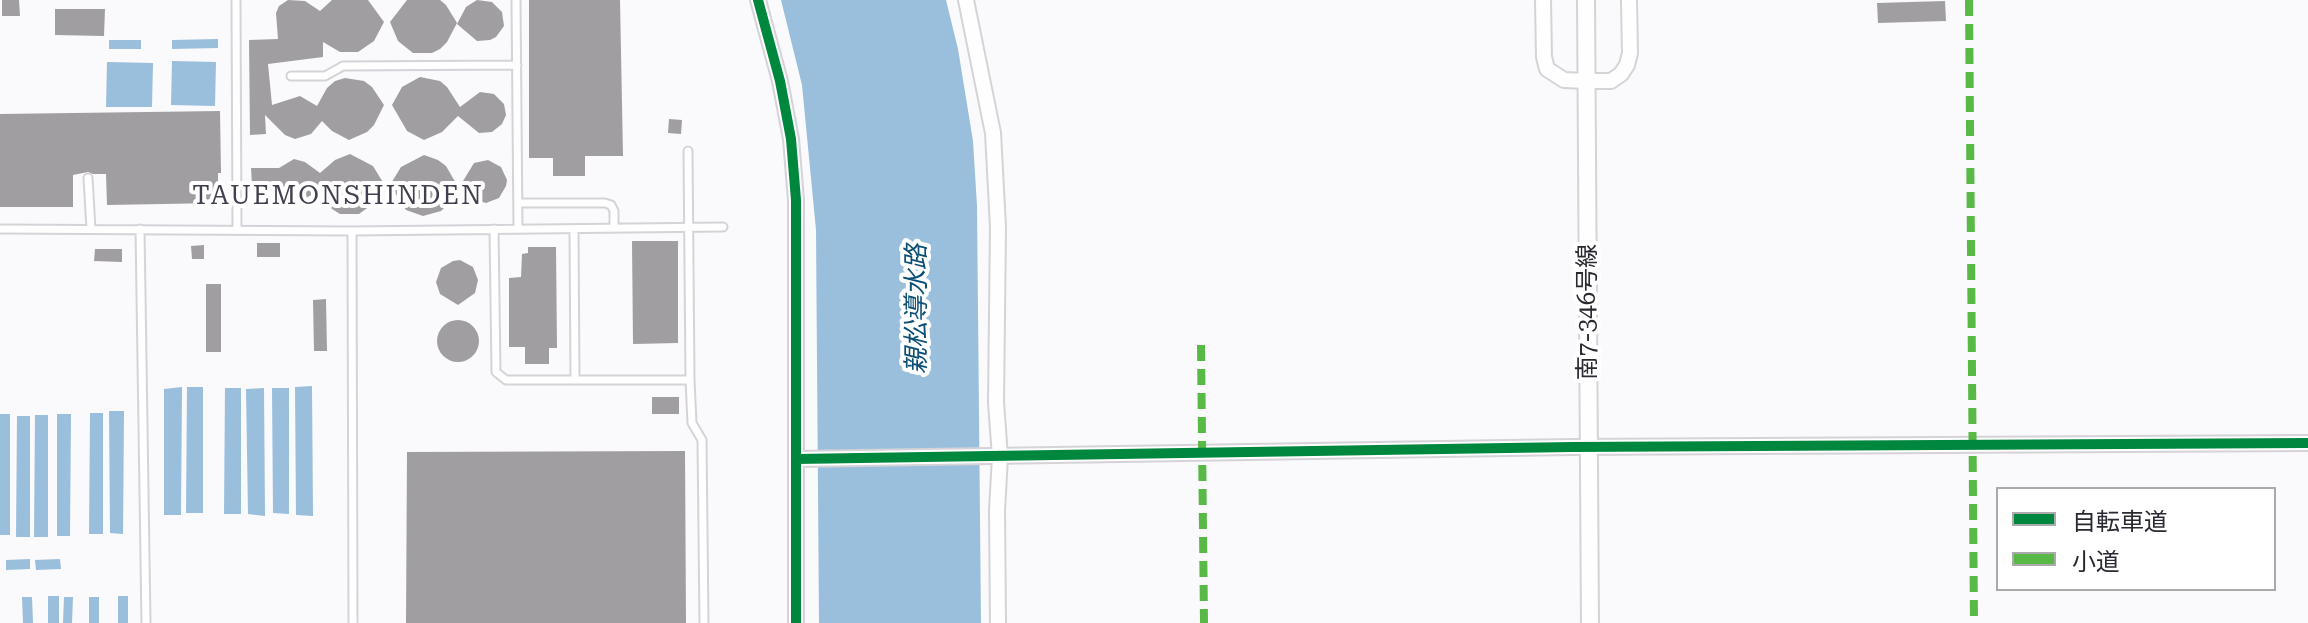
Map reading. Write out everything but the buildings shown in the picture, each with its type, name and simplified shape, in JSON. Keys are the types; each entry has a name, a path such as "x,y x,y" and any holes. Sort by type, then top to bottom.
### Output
{"street":[{"path":"758,0 780,81 791,139 796,200 803,459 796,623"},
{"path":"966,0 993,133 998,227 994,457 998,623"},
{"path":"1543,0 1547,69 1564,80 1586,81 1611,81 1627,65 1630,53 1629,0"},
{"name":"南7-346号線","path":"1586,0 1590,623"},
{"path":"803,459 1202,451 2308,443"}],"lane":[{"path":"236,0 237,229"},
{"path":"516,0 518,229"},
{"path":"291,76 325,76 343,66 517,65"},
{"path":"688,151 690,380 692,423 702,440 704,623"},
{"path":"88,178 91,229"},
{"path":"518,203 605,203 611,205 614,211 614,228"},
{"path":"0,229 352,231 723,227"},
{"path":"140,229 146,623"},
{"path":"494,229 496,372 506,380 690,380"},
{"path":"574,229 575,380"},
{"path":"352,231 353,623"}],"water":[{"name":"親松導水路","path":"781,0 946,0 958,49 973,141 977,206 981,623 819,623 816,230 802,85"},
{"path":"218,39 218,48 172,49 172,40"},
{"path":"109,40 141,40 141,49 109,49"},
{"path":"172,61 216,62 215,106 171,105"},
{"path":"107,62 153,63 152,107 106,107"},
{"path":"312,386 313,516 296,515 295,387"},
{"path":"182,387 181,515 164,515 164,389"},
{"path":"187,387 203,387 203,513 186,513"},
{"path":"225,388 241,388 241,514 224,514"},
{"path":"264,388 265,516 248,514 246,389"},
{"path":"272,388 289,388 289,514 273,513"},
{"path":"109,411 124,411 123,534 110,533"},
{"path":"90,413 103,413 103,534 89,534"},
{"path":"0,414 10,414 10,535 0,535"},
{"path":"57,414 71,414 70,536 57,536"},
{"path":"35,415 48,415 48,537 34,537"},
{"path":"17,416 30,416 30,537 16,537"},
{"path":"30,559 30,569 6,570 6,560"},
{"path":"60,559 61,569 36,570 35,560"},
{"path":"48,596 59,596 59,623 48,623"},
{"path":"118,596 128,596 128,623 118,623"},
{"path":"22,597 32,597 33,623 23,623"},
{"path":"64,597 73,597 72,623 63,623"},
{"path":"89,597 99,597 99,623 89,623"}],"marked path":[{"path":"1969,0 1974,623"},
{"path":"1201,345 1204,623"}],"cycle path":[{"path":"758,0 780,81 791,139 796,200 796,623"},
{"path":"796,459 1572,447 2308,443"}],"district":[{"name":"TAUEMONSHINDEN","path":"338,196"}]}
